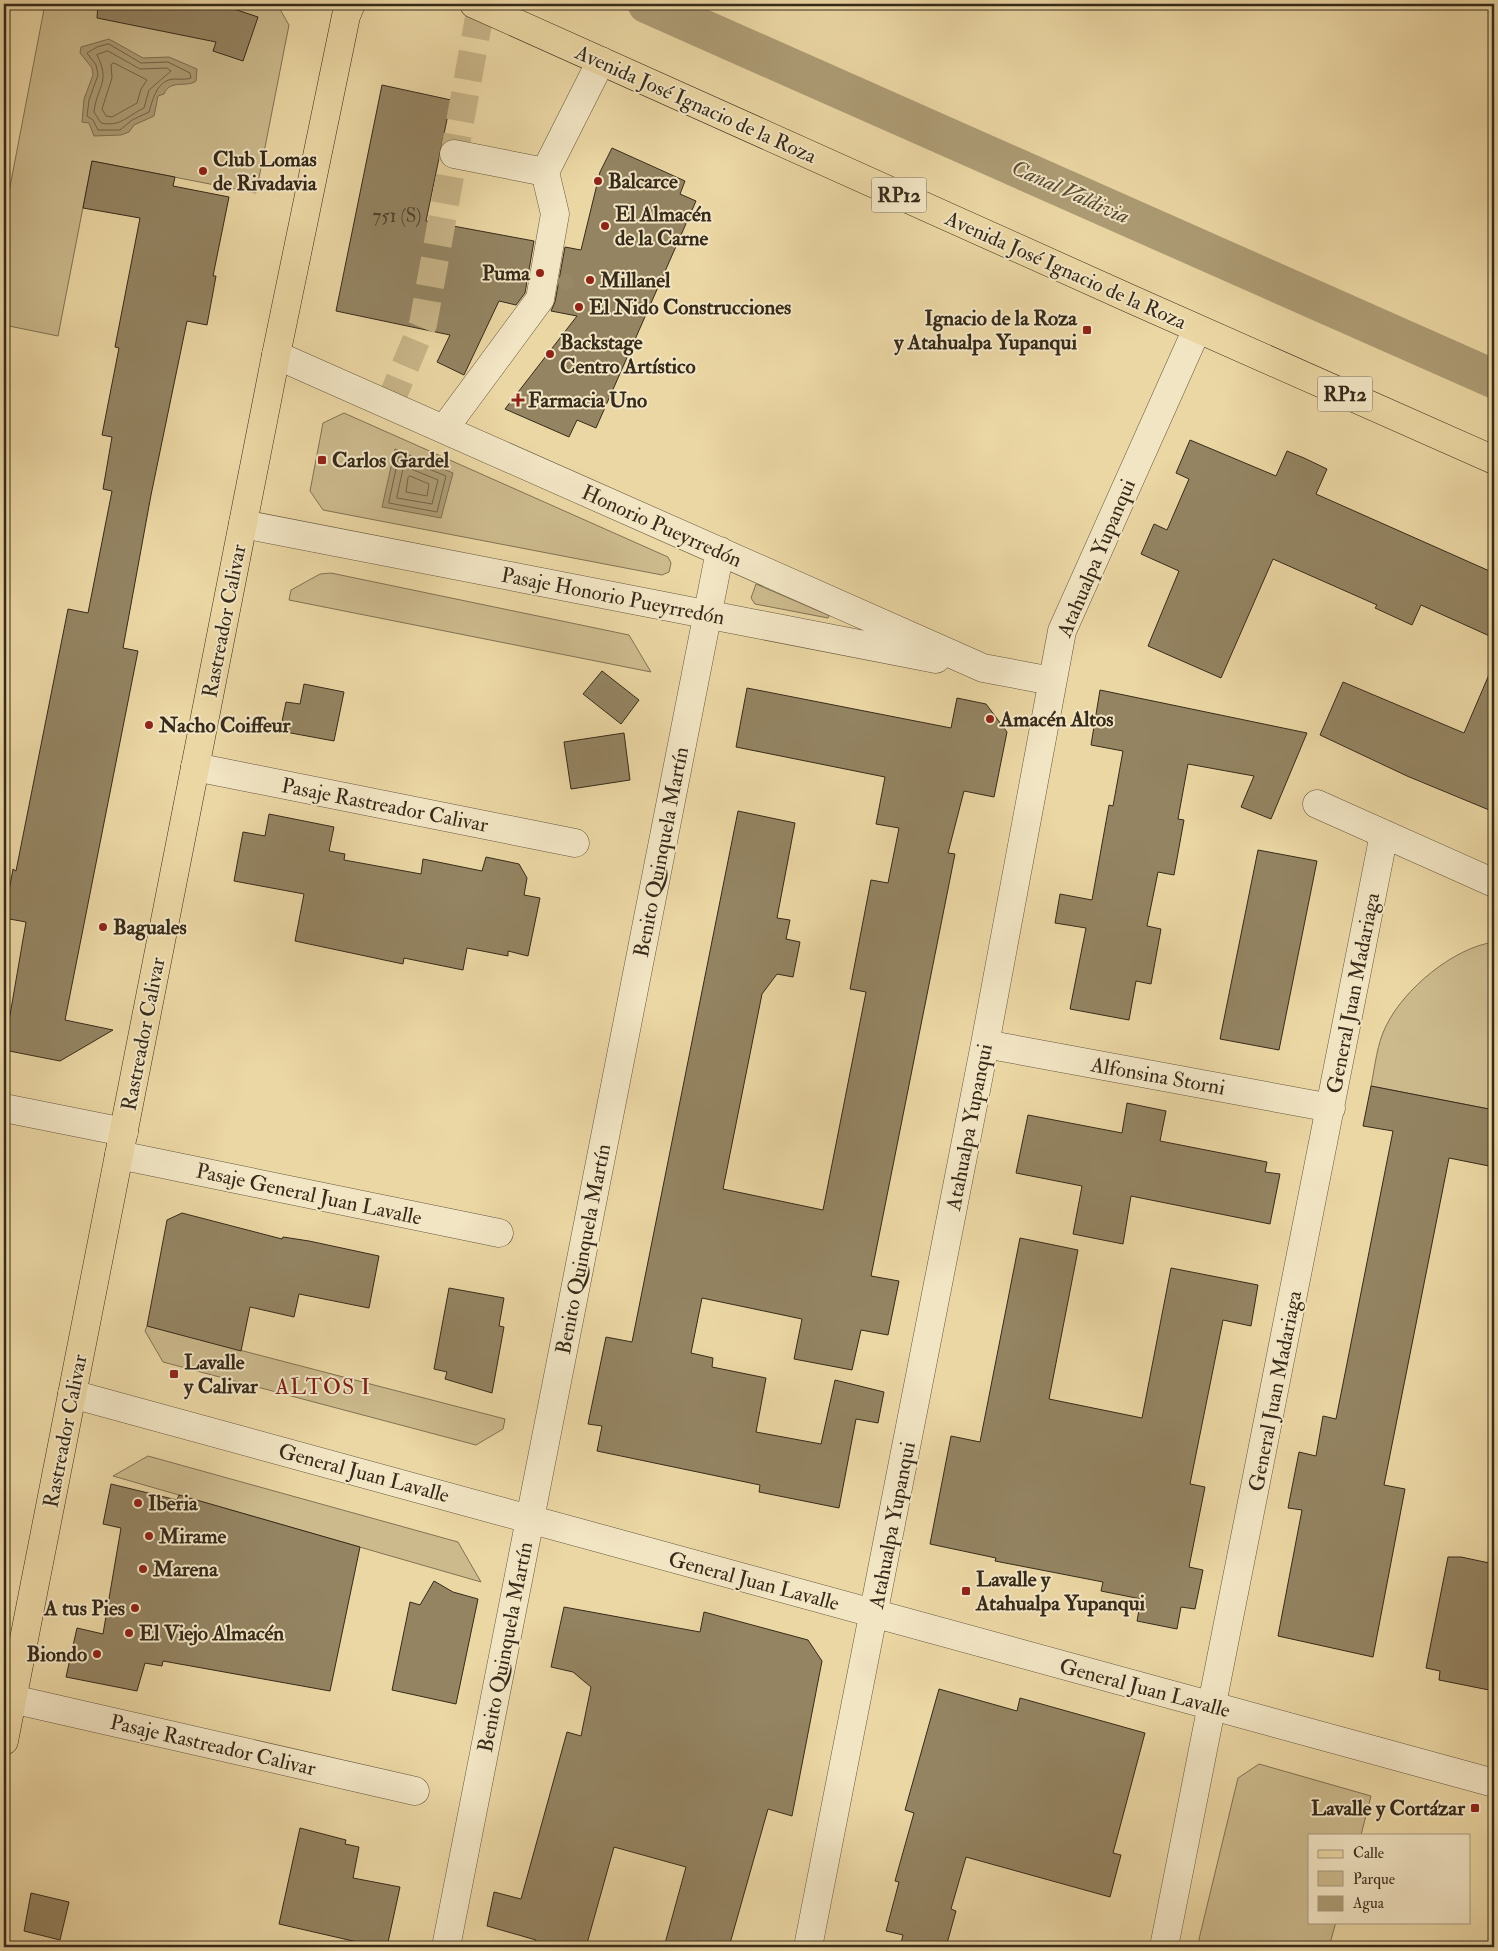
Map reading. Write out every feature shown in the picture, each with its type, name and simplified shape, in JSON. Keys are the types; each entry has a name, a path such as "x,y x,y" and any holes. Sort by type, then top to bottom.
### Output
{"main road":[{"name":"Rastreador Calivar","path":"4,1741 276,355 346,16 351,4"},
{"name":"Avenida José Ignacio de la Roza","path":"474,4 1197,329 1494,460"}],"street":[{"path":"444,429 540,299 555,214 545,172 601,61"},
{"path":"454,154 545,172"},
{"name":"Atahualpa Yupanqui","path":"808,1947 985,1044 1062,630 1197,329"},
{"name":"Honorio Pueyrredón","path":"276,355 983,668 1052,681"},
{"name":"Pasaje Honorio Pueyrredón","path":"243,524 983,668"},
{"name":"Benito Quinquela Martín","path":"446,1947 720,551"},
{"name":"Pasaje Rastreador Calivar","path":"195,767 575,843"},
{"path":"1317,804 1494,882"},
{"name":"General Juan Madariaga","path":"1164,1947 1384,834"},
{"name":"Alfonsina Storni","path":"985,1044 1331,1108"},
{"path":"4,1108 121,1143"},
{"name":"Pasaje General Juan Lavalle","path":"121,1143 499,1233"},
{"name":"General Juan Lavalle","path":"72,1394 1494,1784"},
{"name":"Pasaje Rastreador Calivar","path":"12,1699 415,1790"}],"green space":[{"name":"Club Lomas de Rivadavia","path":"45,4 277,4 289,25 256,193 92,161 58,336 4,325 4,218"},
{"path":"344,413 668,557 671,563 669,572 662,575 323,510 310,491 323,423"},
{"path":"331,573 629,635 651,672 289,600 291,590 320,574"},
{"path":"756,584 829,616 828,618 755,604 751,598"},
{"path":"1494,942 1494,1110 1371,1086 1380,1040 1394,1012 1405,998 1431,972 1447,961 1462,952"},
{"path":"147,1326 505,1419 503,1429 476,1445 163,1362 145,1331"},
{"path":"148,1456 458,1542 481,1582 113,1476"},
{"path":"1259,1764 1371,1796 1361,1834 1308,1834 1308,1924 1335,1924 1329,1947 1200,1947 1199,1939 1238,1778"}],"water":[{"path":"109,39 143,58 169,57 197,69 196,81 188,84 174,85 167,89 164,94 158,96 154,116 134,125 129,132 121,135 94,136 89,123 82,122 84,99 93,75 92,68 80,53 81,47"},
{"path":"395,449 453,473 441,518 382,507"}],"building":[{"path":"98,4 219,4 258,17 243,61 213,51 216,42 97,18"},
{"path":"382,85 451,100 426,221 534,241 525,293 516,305 499,301 464,375 437,362 450,335 336,311"},
{"path":"612,148 685,181 680,194 696,201 596,428 577,420 569,437 505,409 577,316 551,311 555,302 565,247 581,250 600,172"},
{"path":"92,161 175,177 173,186 229,197 213,276 216,276 207,325 187,321 151,495 123,648 138,651 65,1020 113,1030 60,1061 4,1050 26,922 4,918 13,869 16,871 68,609 88,613 112,491 103,489 112,437 102,435 119,348 115,347 140,218 83,208"},
{"path":"1190,440 1276,476 1287,451 1304,458 1327,469 1316,494 1494,573 1494,638 1421,605 1412,625 1375,608 1377,605 1273,559 1221,678 1148,646 1179,571 1141,554 1154,524 1167,530 1189,479 1176,473"},
{"path":"1494,663 1494,812 1407,776 1320,735 1343,682 1464,733"},
{"path":"602,671 639,700 621,724 583,694"},
{"path":"304,684 344,692 334,741 280,731 286,702 300,704"},
{"path":"747,688 951,728 957,698 986,704 1007,732 994,797 964,791 948,853 955,854 871,1276 899,1281 888,1335 861,1330 852,1370 794,1359 802,1319 702,1298 691,1353 713,1358 712,1367 766,1378 756,1432 821,1444 835,1380 884,1392 878,1423 856,1419 839,1508 759,1492 760,1485 597,1451 602,1426 588,1424 606,1337 632,1342 738,811 795,823 777,918 790,920 786,939 800,942 793,977 777,974 762,994 723,1189 823,1210 866,992 850,989 871,880 888,883 899,828 876,824 885,777 736,747"},
{"path":"1100,690 1307,733 1271,819 1241,807 1254,776 1188,764 1178,819 1184,820 1174,875 1158,872 1147,926 1161,929 1151,984 1136,981 1129,1020 1070,1009 1086,928 1055,923 1060,894 1092,900 1109,805 1113,806 1123,751 1091,745"},
{"path":"624,733 630,780 571,789 564,742"},
{"path":"269,814 334,827 329,851 345,854 344,860 421,874 423,859 482,871 486,857 519,864 527,878 524,895 540,898 528,956 508,951 508,956 467,948 463,970 404,958 403,964 295,941 304,894 234,881 243,832 265,836"},
{"path":"1258,850 1317,861 1279,1050 1220,1039"},
{"path":"1371,1086 1494,1110 1494,1167 1449,1158 1384,1485 1405,1489 1373,1657 1278,1636 1302,1510 1288,1508 1299,1452 1316,1456 1323,1416 1336,1419 1393,1131 1363,1126"},
{"path":"1127,1103 1166,1111 1160,1141 1267,1162 1265,1172 1280,1174 1270,1224 1131,1196 1123,1244 1073,1234 1082,1186 1016,1173 1028,1115 1122,1133"},
{"path":"182,1213 282,1239 283,1237 309,1241 379,1256 369,1308 299,1294 294,1317 250,1307 241,1351 147,1326 167,1220"},
{"path":"1020,1238 1078,1250 1049,1399 1142,1418 1171,1268 1258,1285 1251,1326 1223,1320 1190,1484 1205,1487 1189,1567 1203,1570 1195,1609 1181,1607 1177,1629 1137,1621 1141,1599 1101,1591 1103,1582 995,1561 996,1558 930,1544 951,1436 980,1442"},
{"path":"449,1288 504,1298 499,1326 504,1327 492,1393 445,1379 447,1372 434,1369"},
{"path":"111,1484 177,1500 179,1495 360,1547 330,1691 163,1661 162,1666 145,1663 137,1691 66,1677 77,1628 103,1634 121,1528 103,1524"},
{"path":"1448,1557 1461,1557 1494,1564 1494,1691 1439,1680 1440,1671 1426,1668"},
{"path":"434,1581 453,1592 478,1599 456,1704 392,1690 410,1602 420,1605"},
{"path":"564,1607 700,1632 704,1612 808,1640 822,1661 792,1816 768,1809 729,1947 664,1947 686,1867 614,1847 586,1947 534,1947 536,1940 487,1926 494,1892 521,1899 567,1732 581,1736 591,1687 573,1672 551,1667"},
{"path":"939,1689 1017,1711 1020,1698 1145,1733 1113,1853 1121,1855 1110,1897 966,1857 951,1909 956,1911 946,1947 900,1947 903,1935 886,1931 899,1882 895,1881 914,1813 905,1810"},
{"path":"300,1828 346,1840 345,1844 359,1847 353,1878 400,1887 387,1947 379,1947 279,1924"},
{"path":"31,1893 69,1902 60,1940 24,1931"}],"waterway":[{"name":"Canal Valdivia","path":"647,4 1494,379"}],"tunnel":[{"path":"389,405 423,324 481,7"}],"place":[{"name":"Club Lomas de Rivadavia","path":"203,171"},
{"name":"Balcarce","path":"598,181"},
{"name":"El Almacén de la Carne","path":"605,226"},
{"name":"Puma","path":"540,273"},
{"name":"Millanel","path":"590,280"},
{"name":"El Nido Construcciones","path":"579,307"},
{"name":"Ignacio de la Roza y Atahualpa Yupanqui","path":"1087,330"},
{"name":"Backstage Centro Artístico","path":"550,354"},
{"name":"Farmacia Uno","path":"518,400"},
{"name":"Carlos Gardel","path":"322,460"},
{"name":"Amacén Altos","path":"990,719"},
{"name":"Nacho Coiffeur","path":"149,725"},
{"name":"Baguales","path":"103,927"},
{"name":"Lavalle y Calivar","path":"174,1374"},
{"name":"Iberia","path":"138,1503"},
{"name":"Mirame","path":"149,1536"},
{"name":"Marena","path":"143,1569"},
{"name":"Lavalle y Atahualpa Yupanqui","path":"966,1591"},
{"name":"A tus Pies","path":"135,1608"},
{"name":"El Viejo Almacén","path":"129,1633"},
{"name":"Biondo","path":"97,1654"},
{"name":"Lavalle y Cortázar","path":"1475,1808"}],"district":[{"name":"ALTOS I","path":"323,1386"}]}
